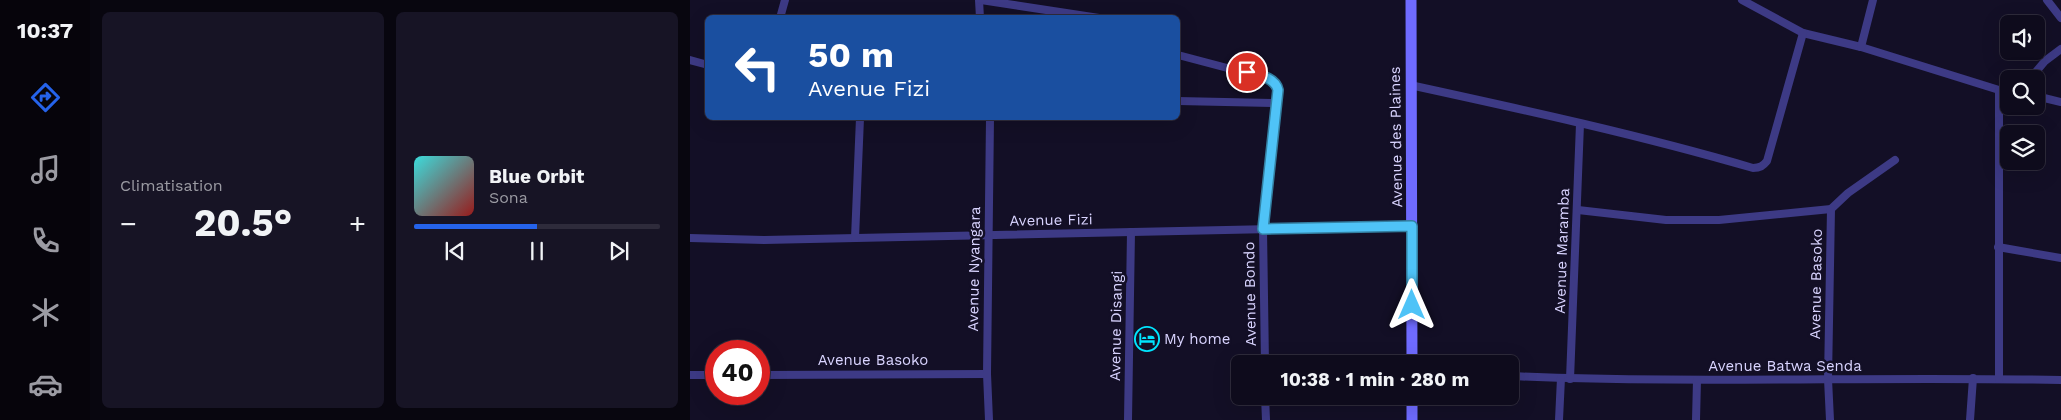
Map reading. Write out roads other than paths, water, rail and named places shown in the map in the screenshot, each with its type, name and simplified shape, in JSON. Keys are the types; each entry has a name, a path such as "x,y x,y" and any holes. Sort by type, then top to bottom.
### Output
{"street":[{"path":"781,15 785,0"},
{"path":"980,15 980,0 1078,15"},
{"name":"Avenue des Plaines","path":"1411,0 1412,355"},
{"path":"1742,0 1803,33 1861,47 1999,90 1999,379"},
{"path":"1861,47 1873,0"},
{"path":"2047,0 2061,18"},
{"path":"1410,85 1580,124 1752,168 1763,166 1767,160 1803,33"},
{"path":"2038,70 2061,48"},
{"name":"Avenue Bondo","path":"1180,56 1269,79 1277,85 1279,96 1263,229 1265,355"},
{"path":"690,60 705,64"},
{"path":"2045,98 2061,102"},
{"path":"1180,101 1277,103"},
{"path":"855,238 860,120"},
{"name":"Avenue Nyangara","path":"989,420 986,374 990,120"},
{"name":"Avenue Maramba","path":"1570,379 1580,124"},
{"path":"1578,210 1666,220 1701,220 1759,217 1831,209 1848,193 1895,160"},
{"name":"Avenue Basoko","path":"1830,420 1828,379 1831,209"},
{"name":"Avenue Fizi","path":"690,238 764,240 1412,226"},
{"name":"Avenue Disangi","path":"1128,420 1131,232"},
{"path":"1998,247 2061,258"},
{"name":"Avenue Basoko","path":"770,375 986,374"},
{"path":"690,375 705,375"},
{"name":"Avenue Batwa Senda","path":"1519,376 1570,379 1697,380 1973,378 2061,380"},
{"path":"1559,420 1561,378"},
{"path":"1970,420 1973,378"},
{"path":"1696,420 1697,380"},
{"path":"1266,405 1266,420"},
{"path":"1412,405 1412,420"}],"place":[{"name":"My home","path":"1147,339"}]}
